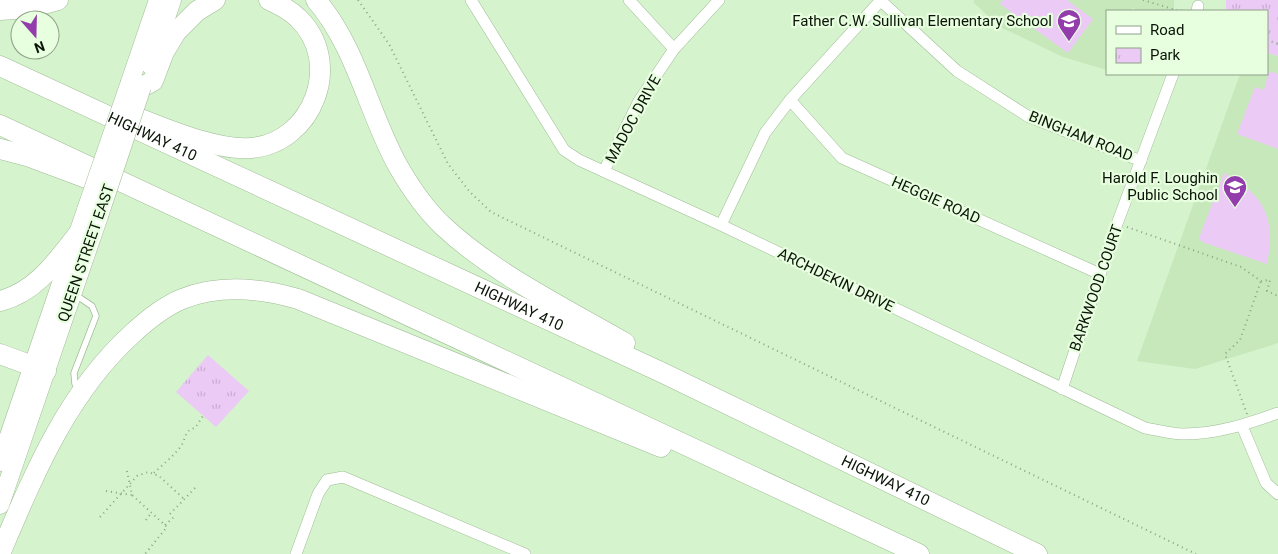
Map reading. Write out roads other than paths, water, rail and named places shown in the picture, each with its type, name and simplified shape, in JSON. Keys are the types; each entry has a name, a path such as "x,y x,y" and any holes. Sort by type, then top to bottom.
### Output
{"highway":[{"path":"0,10 28,8 58,0"},
{"path":"136,84 153,81 164,52 176,32 197,11 215,0"},
{"path":"68,98 103,104 209,143 238,148 252,148 281,140 294,131 312,108 317,96 320,70 319,56 308,31 300,19 292,12 270,0"},
{"path":"316,0 341,35 398,165 413,190 442,225 462,243 509,276 647,356 663,374"},
{"name":"HIGHWAY 410","path":"0,66 663,374 1037,554"},
{"path":"0,124 919,554"},
{"path":"0,150 27,156 138,197 160,199"},
{"path":"0,301 24,292 40,280 79,233"},
{"path":"0,554 44,453 63,420 105,361 145,322 165,308 182,299 230,289 265,291 298,299 741,480 763,480"},
{"path":"0,354 39,369"}],"main road":[{"name":"QUEEN STREET EAST","path":"0,462 72,292 93,213 136,84 158,0"},
{"name":"QUEEN STREET EAST","path":"136,84 172,0"},
{"name":"QUEEN STREET EAST","path":"0,505 79,233 93,213"}],"street":[{"name":"ARCHDEKIN DRIVE","path":"472,0 564,150 579,160 721,225 1145,428 1182,434 1211,432 1246,424 1278,413"},
{"path":"629,0 674,49"},
{"name":"MADOC DRIVE","path":"604,171 639,101 674,49 719,0"},
{"path":"721,225 765,133 790,100 880,0"},
{"name":"BINGHAM ROAD","path":"880,0 957,70 1029,117 1141,161"},
{"name":"BARKWOOD COURT","path":"1062,389 1100,274 1173,75"},
{"name":"HEGGIE ROAD","path":"790,100 842,158 1100,274"},
{"path":"1246,424 1266,483 1278,494"},
{"path":"296,554 318,494 327,480 343,477 525,554"}],"lane":[{"path":"72,292 92,306 96,316 74,373 74,384 83,390"}],"place":[{"name":"Father C.W. Sullivan Elementary School","path":"1069,42"},
{"name":"Harold F. Loughin Public School","path":"1235,208"}]}
